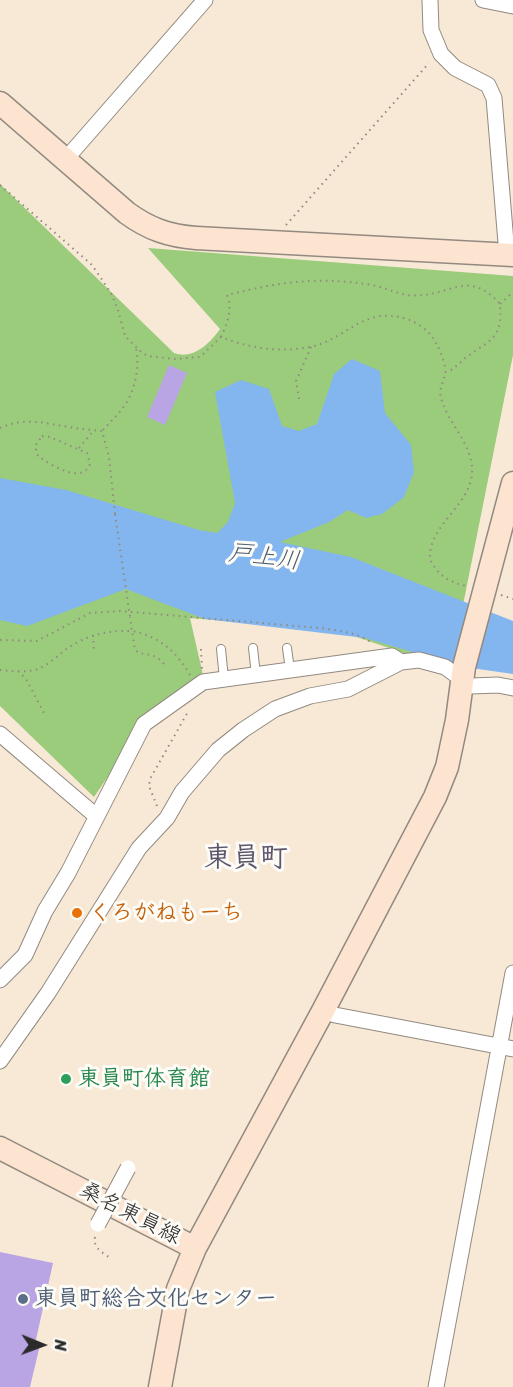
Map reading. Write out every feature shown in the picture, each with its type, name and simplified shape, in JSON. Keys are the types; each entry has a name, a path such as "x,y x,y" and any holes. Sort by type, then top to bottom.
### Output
{"street":[{"path":"65,160 205,0"},
{"path":"0,103 127,213 158,232 183,237 510,255 494,98 488,85 455,68 441,54 430,30 430,0"},
{"path":"483,0 513,6"},
{"path":"195,1248 435,797 447,767 457,720 463,673 513,483"},
{"path":"0,1061 48,993 139,848 167,818 182,792 218,750 275,709 310,696 348,689 397,659"},
{"path":"0,980 25,955 45,911 68,873 144,724 203,682 397,659 419,660 463,673 471,686 498,685 513,688"},
{"path":"0,734 96,816"},
{"path":"436,1387 506,1048 513,973"},
{"path":"323,1011 506,1048"},
{"name":"桑名東員線","path":"0,1148 195,1248 178,1289 160,1387"},
{"path":"98,1224 128,1168"}],"lane":[{"path":"253,648 256,675"},
{"path":"287,648 290,670"},
{"path":"220,649 224,679"}],"path":[{"path":"276,243 280,232 429,62 441,54"},
{"path":"0,185 92,266 111,294 125,336 148,356 187,359 200,357 221,337 228,322 230,307 227,295 294,281 320,279 354,282 375,285 406,295 437,293 472,285 483,289 500,304"},
{"path":"446,372 454,369 463,359 493,338 500,323 500,304 513,292"},
{"path":"221,337 267,349 290,349 321,343 362,321 381,315 398,316 416,322 432,336 441,353 446,372 439,389 442,401 466,446 472,472 466,493 433,541 430,559 439,573 456,584 483,594"},
{"path":"102,431 130,397 138,363 136,345"},
{"path":"299,399 296,381 311,346"},
{"path":"0,428 27,421 39,421 102,431"},
{"path":"79,448 93,430"},
{"path":"102,431 109,457 135,650 139,653 154,655 164,664"},
{"path":"46,436 79,448 88,456 90,464 86,471 79,474 42,459 36,454 35,446 38,439 46,436"},
{"path":"0,640 38,641 90,614 120,611 339,631 365,638 397,659"},
{"path":"0,670 29,671 45,665 71,645 93,635 112,631 132,631"},
{"path":"93,635 94,653"},
{"path":"201,649 203,675"},
{"path":"18,671 26,679 44,713"},
{"path":"98,1224 94,1240 98,1250 109,1257"}],"green space":[{"path":"0,184 174,353 181,355 201,349 220,329 148,248 513,276 513,355 461,615 445,667 339,631 190,618 203,675 144,724 94,797 0,706"}],"water":[{"name":"戸上川","path":"352,359 380,371 385,413 411,445 414,472 404,497 382,514 366,518 348,510 329,522 280,542 351,557 513,621 513,674 464,667 365,638 205,619 126,589 27,626 0,620 0,478 66,490 199,530 217,533 228,522 235,503 215,392 241,380 269,389 282,426 299,431 317,424 334,374"}],"building":[{"path":"169,365 187,373 165,425 147,417"},
{"name":"東員町総合文化センター","path":"0,1252 53,1263 35,1344 40,1345 30,1387 0,1387"}],"place":[{"name":"くろがねもーち","path":"77,913"},
{"name":"東員町体育館","path":"66,1079"},
{"name":"東員町総合文化センター","path":"23,1299"}],"district":[{"name":"東員町","path":"246,859"}]}
